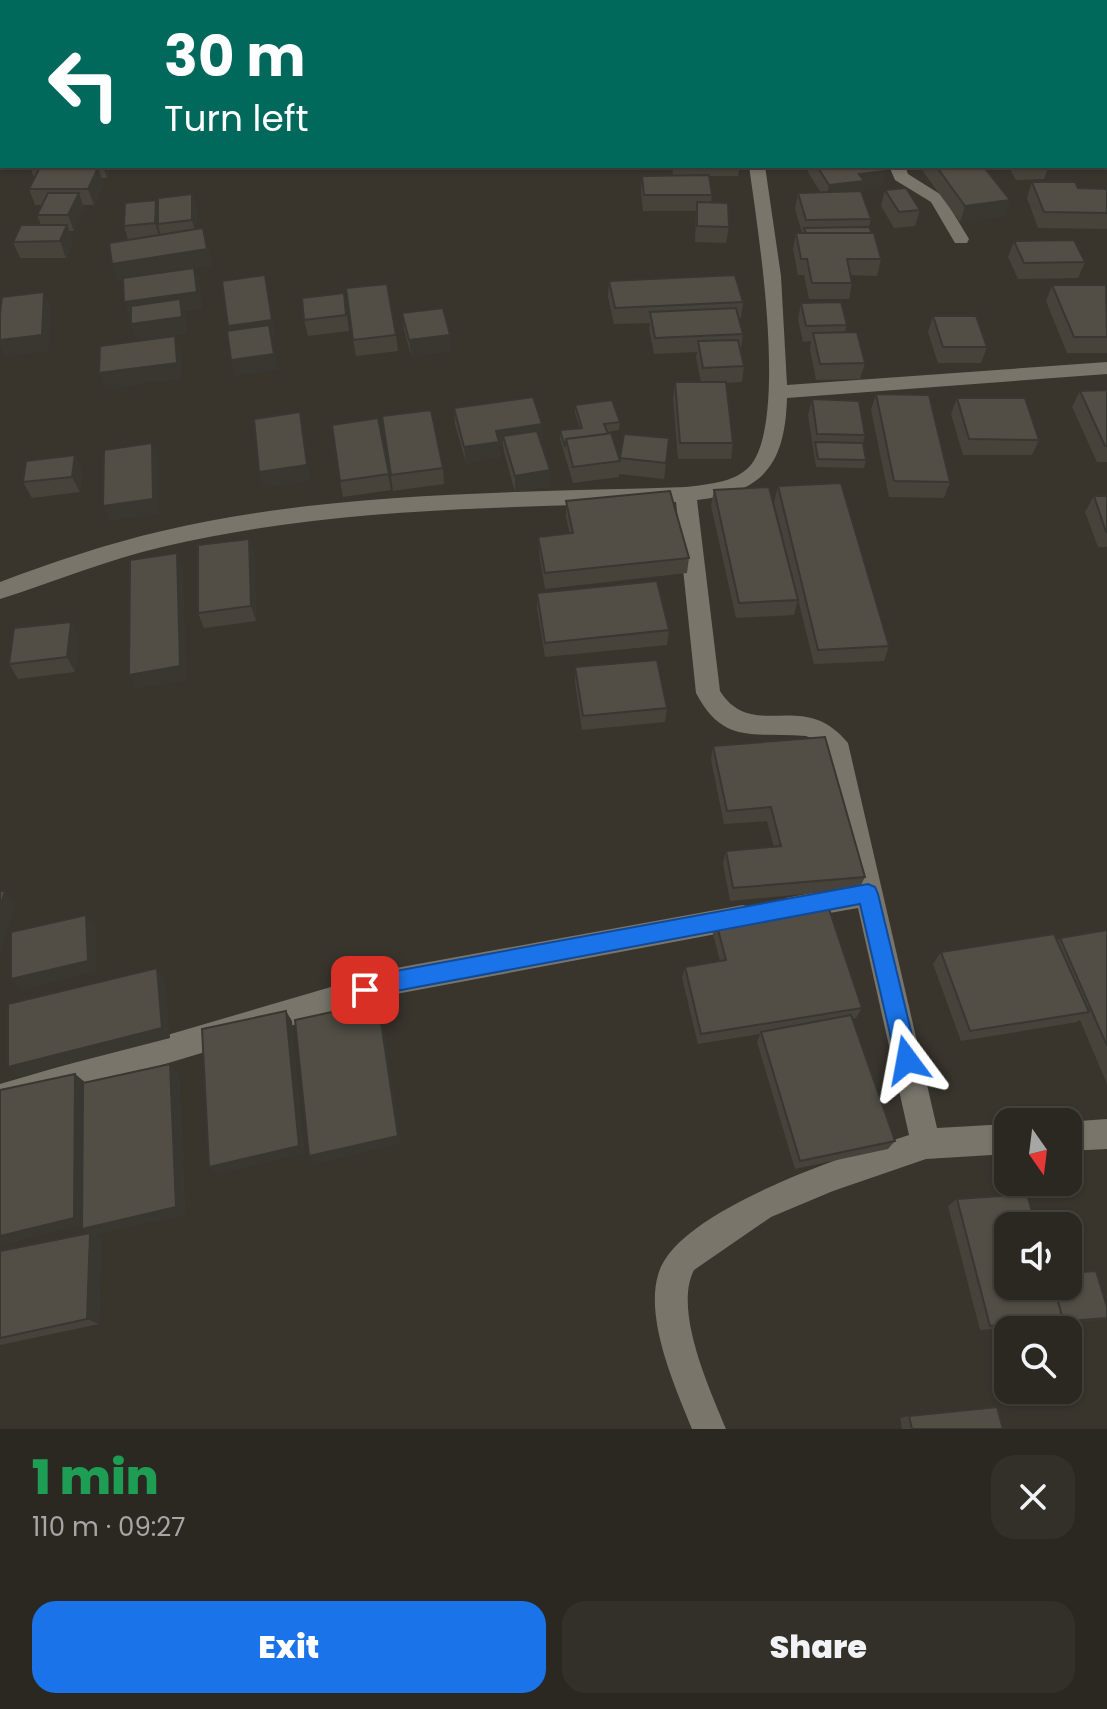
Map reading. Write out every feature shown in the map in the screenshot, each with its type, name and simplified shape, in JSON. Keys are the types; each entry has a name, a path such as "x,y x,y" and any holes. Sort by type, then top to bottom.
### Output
{"street":[{"path":"0,591 148,542 302,515 446,504 686,494 723,489 747,480 761,467 770,451 777,392 776,289 757,168"},
{"path":"898,168 901,177 913,187 937,199 961,239"},
{"path":"777,392 1107,368"},
{"path":"686,494 708,693 714,706 738,723 755,727 806,726 824,732 839,750 868,894 926,1144"},
{"path":"0,1099 396,981 868,894"},
{"path":"1082,1135 1107,1134"},
{"path":"709,1429 690,1383 673,1321 673,1277 683,1259 760,1206 833,1176 926,1144 994,1140"}],"building":[{"path":"40,168 98,168 88,189 29,189"},
{"path":"818,168 884,168 886,171 859,174 864,181 829,185"},
{"path":"937,168 985,168 1010,200 965,206"},
{"path":"709,175 712,195 644,195 642,176"},
{"path":"1032,182 1075,182 1078,188 1107,189 1107,213 1044,212"},
{"path":"906,188 920,210 899,212 885,190"},
{"path":"861,191 871,219 806,220 798,193"},
{"path":"48,193 79,193 68,215 37,215"},
{"path":"192,194 192,220 158,224 158,198"},
{"path":"156,200 155,223 124,226 125,203"},
{"path":"697,202 728,203 729,227 697,226"},
{"path":"21,225 67,225 60,241 13,242"},
{"path":"869,227 872,233 806,233 804,228"},
{"path":"203,228 207,249 112,264 109,243"},
{"path":"796,233 874,233 881,259 847,259 852,283 812,283 807,259 801,259"},
{"path":"1074,240 1085,262 1024,263 1014,241"},
{"path":"194,268 197,292 124,302 123,278"},
{"path":"265,275 272,320 228,326 222,281"},
{"path":"735,275 743,302 615,308 609,281"},
{"path":"387,284 396,335 353,340 346,288"},
{"path":"1052,285 1106,285 1107,337 1074,337"},
{"path":"44,292 42,335 0,340 2,297"},
{"path":"344,293 346,315 304,320 302,298"},
{"path":"180,299 182,317 131,324 131,306"},
{"path":"841,302 847,325 806,326 801,303"},
{"path":"443,308 450,335 409,340 402,313"},
{"path":"736,308 743,334 655,338 650,312"},
{"path":"933,316 976,316 987,347 943,347"},
{"path":"269,325 274,354 231,360 227,331"},
{"path":"857,332 865,363 820,364 813,333"},
{"path":"175,336 177,363 99,373 100,346"},
{"path":"738,340 744,366 703,368 698,341"},
{"path":"675,382 726,382 733,443 680,443"},
{"path":"1107,390 1107,446 1105,446 1080,391"},
{"path":"876,394 929,395 950,482 894,481"},
{"path":"533,397 542,424 496,431 499,442 464,447 454,408"},
{"path":"957,398 1025,398 1039,440 969,439"},
{"path":"812,399 859,401 865,435 817,434"},
{"path":"612,400 620,422 604,424 608,434 566,439 565,447 560,430 582,428 575,405"},
{"path":"431,410 443,468 391,475 382,416"},
{"path":"300,412 307,465 259,472 254,419"},
{"path":"378,418 389,474 340,481 332,425"},
{"path":"537,431 550,470 515,476 503,436"},
{"path":"611,433 620,461 573,467 566,439"},
{"path":"624,434 669,438 666,463 620,458"},
{"path":"815,442 863,443 866,460 818,459"},
{"path":"152,443 153,499 103,506 104,450"},
{"path":"75,455 72,477 23,482 26,461"},
{"path":"841,483 889,646 818,650 778,486"},
{"path":"769,487 798,600 739,603 714,490"},
{"path":"670,491 689,558 545,573 538,537 573,533 566,501"},
{"path":"1094,496 1107,496 1107,532 1106,532"},
{"path":"249,539 251,606 198,613 198,545"},
{"path":"177,553 180,666 129,675 130,560"},
{"path":"657,581 669,630 545,643 537,593"},
{"path":"71,622 67,657 9,664 14,628"},
{"path":"657,660 667,708 583,716 575,667"},
{"path":"825,737 865,877 733,888 726,851 781,846 771,807 727,811 713,746"},
{"path":"826,900 862,1008 701,1034 685,967 726,960 715,918"},
{"path":"86,915 88,961 11,979 11,932"},
{"path":"1107,930 1107,1046 1060,938"},
{"path":"1054,934 1089,1012 970,1031 941,952"},
{"path":"157,968 162,1028 8,1067 8,1004"},
{"path":"378,1002 398,1136 309,1156 295,1020"},
{"path":"286,1011 299,1146 209,1167 202,1029"},
{"path":"851,1015 895,1141 800,1161 761,1032"},
{"path":"170,1064 176,1207 82,1229 83,1083"},
{"path":"75,1074 74,1218 0,1236 0,1090"},
{"path":"1028,1196 1032,1212 994,1212 994,1300 1058,1300 1062,1316 994,1316 994,1326 990,1326 957,1199"},
{"path":"90,1233 87,1319 0,1338 0,1251"},
{"path":"1096,1271 1107,1307 1107,1318 1082,1320 1082,1316 1062,1316 1058,1300 1082,1300 1082,1272"},
{"path":"997,1407 1003,1429 912,1429 909,1416"}],"route":[{"path":"365,990 396,981 868,894 907,1060"}]}
